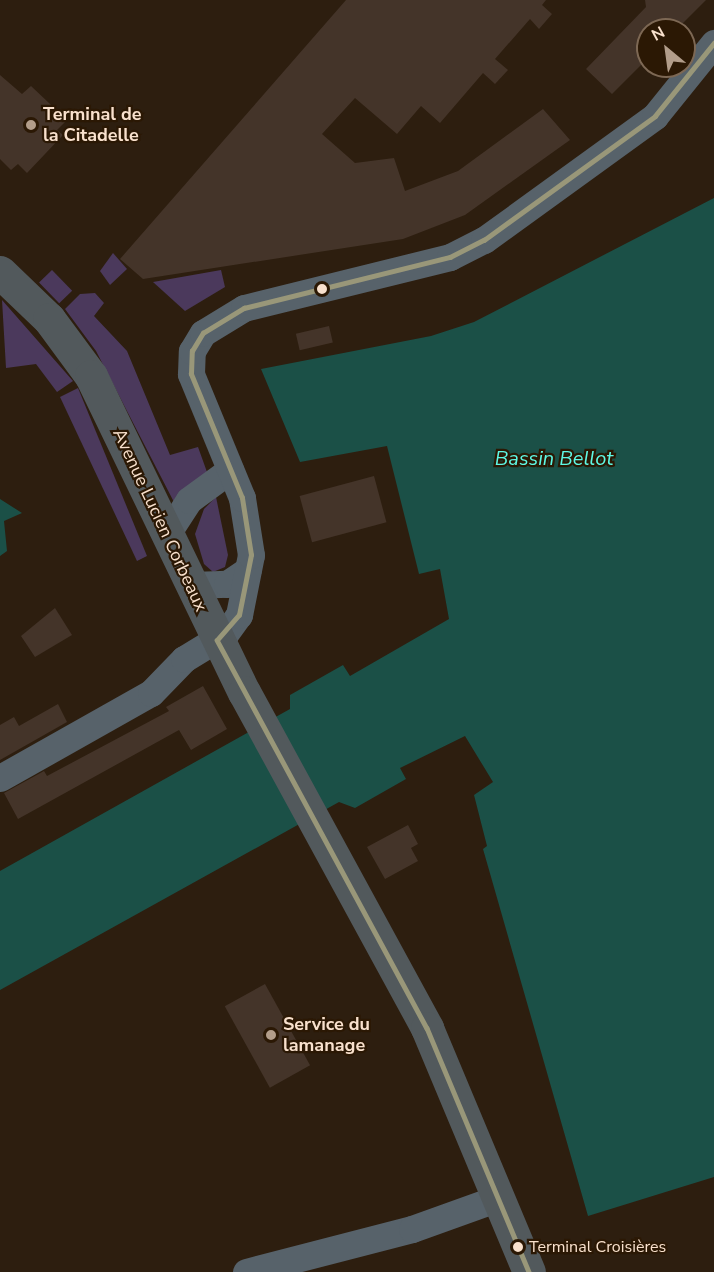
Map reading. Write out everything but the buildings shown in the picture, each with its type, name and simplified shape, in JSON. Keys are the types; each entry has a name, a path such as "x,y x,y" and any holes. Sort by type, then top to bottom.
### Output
{"main road":[{"name":"Avenue Lucien Corbeaux","path":"0,272 49,319 91,376 217,640 427,1028 529,1272"}],"street":[{"path":"0,778 151,693 184,659 217,640 238,615 251,555 242,498 191,374 192,351 203,333 244,308 450,257 484,240 656,116 714,43"},
{"path":"167,534 189,500 231,470"},
{"path":"192,585 227,584 248,570"},
{"path":"246,1272 412,1229 498,1198"}],"shaded area":[{"path":"113,253 127,269 110,285 100,271"},
{"path":"52,270 72,291 59,303 39,283"},
{"path":"221,270 225,287 185,311 153,282"},
{"path":"95,293 104,303 94,316 127,351 170,455 198,447 207,472 176,506 96,351 65,309 80,294"},
{"path":"2,300 73,381 57,392 36,364 6,368"},
{"path":"78,388 147,556 137,561 60,397"},
{"path":"216,497 228,555 225,567 213,572 204,564 195,534 204,509"}],"water":[{"name":"Bassin Bellot","path":"714,198 714,1177 588,1216 483,849 487,846 474,795 493,782 465,736 400,768 406,779 355,808 339,802 0,990 0,871 290,709 290,695 343,665 350,676 449,619 440,569 419,574 387,446 300,462 261,369 431,336 474,322"},
{"path":"0,499 22,513 4,521 7,551 0,556"}],"transit line":[{"path":"217,640 239,615 251,555 242,498 191,374 192,351 203,333 244,308 450,257 484,240 655,116 714,43"},
{"path":"217,640 427,1028 529,1272"}],"place":[{"name":"Terminal de la Citadelle","path":"31,125"},
{"name":"Service du lamanage","path":"271,1035"},
{"name":"Terminal Croisières","path":"518,1247"}]}
